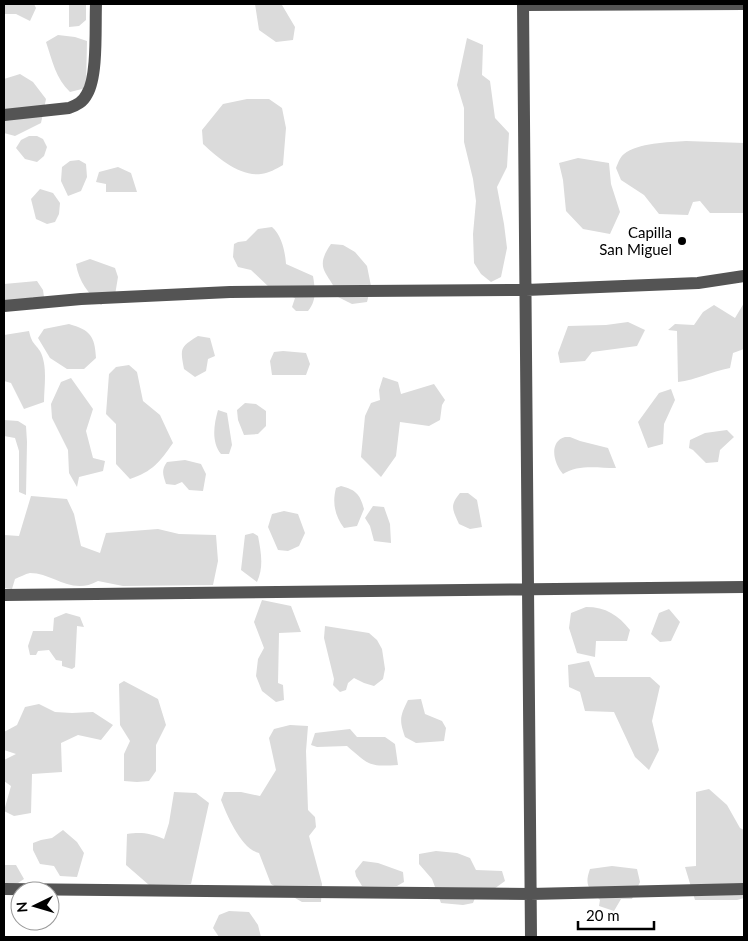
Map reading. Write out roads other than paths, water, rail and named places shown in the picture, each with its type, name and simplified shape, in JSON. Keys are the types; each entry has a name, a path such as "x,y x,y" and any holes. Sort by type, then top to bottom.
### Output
{"street":[{"path":"4,115 69,108 77,105 83,99 92,84 96,4"},
{"path":"531,937 523,4 744,4"},
{"path":"4,306 81,299 230,292 526,290 698,283 744,276"},
{"path":"4,595 744,588"},
{"path":"4,889 530,894 744,889"}],"place":[{"name":"Capilla San Miguel","path":"682,241"}]}
